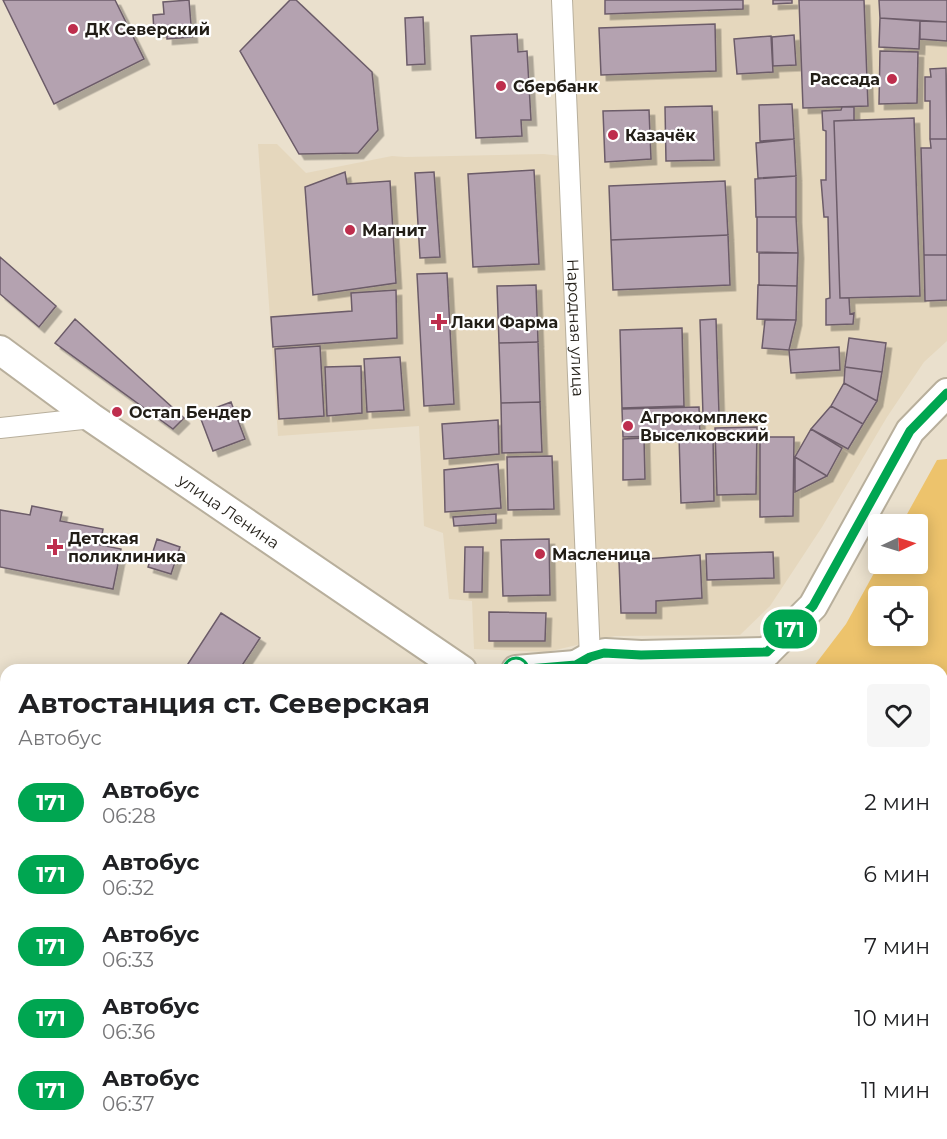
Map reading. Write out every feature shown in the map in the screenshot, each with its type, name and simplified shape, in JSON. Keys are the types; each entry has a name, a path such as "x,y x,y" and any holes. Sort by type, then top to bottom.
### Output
{"street":[{"name":"Народная улица","path":"562,0 579,664"},
{"name":"улица Ленина","path":"0,350 92,418 453,664"},
{"path":"751,664 767,652 813,606 910,431 947,393"},
{"path":"0,428 92,418"},
{"path":"579,664 604,653 652,663 767,652"}],"shaded area":[{"path":"562,0 947,0 947,341 924,362 887,417 822,527 770,606 740,635 615,636 547,652 474,649 472,601 449,599 443,533 424,526 419,426 278,436 258,144 277,144 306,173 392,156 544,154 568,157"},
{"path":"947,459 947,664 816,664 846,624 874,574 928,574 928,514 907,514 937,460"}],"building":[{"name":"ДК Северский","path":"3,0 115,0 144,59 54,104"},
{"path":"189,0 192,37 167,39 167,31 154,32 153,15 164,14 163,2"},
{"path":"290,0 296,0 372,72 378,130 358,153 299,154 240,51"},
{"path":"605,0 743,0 743,9 605,14"},
{"path":"773,0 792,0 792,3 773,4"},
{"path":"799,0 864,0 868,106 803,108"},
{"path":"879,0 947,0 947,22 880,18"},
{"path":"423,17 425,64 407,65 405,18"},
{"path":"880,18 920,21 919,49 879,47"},
{"path":"920,21 947,22 947,41 920,39"},
{"path":"715,24 716,71 601,75 599,28"},
{"name":"Сбербанк","path":"517,34 518,52 527,51 531,120 521,120 522,136 476,138 471,36"},
{"path":"794,35 796,65 773,66 772,37"},
{"path":"771,36 773,72 737,74 734,39"},
{"path":"880,51 918,52 917,103 879,104"},
{"path":"946,68 947,139 930,139 930,101 925,101 925,77 931,77 930,69"},
{"path":"792,104 794,139 760,141 759,105"},
{"path":"712,106 714,160 666,161 665,107"},
{"path":"842,107 854,107 854,120 834,121 840,298 849,298 850,314 854,313 853,324 826,325 826,299 830,298 828,217 824,217 821,180 826,180 826,131 823,130 822,111 841,110"},
{"path":"649,110 651,159 605,162 603,111"},
{"path":"914,118 920,296 840,298 834,121"},
{"path":"794,139 796,176 758,178 756,143"},
{"path":"930,139 947,139 947,255 924,255 921,148 931,148"},
{"path":"534,170 539,264 473,267 468,174"},
{"name":"Магнит","path":"345,172 347,184 390,181 396,283 313,295 305,187"},
{"path":"434,172 440,257 420,258 415,173"},
{"path":"796,176 796,217 756,217 755,179"},
{"path":"725,181 728,235 611,240 609,186"},
{"path":"757,217 796,217 798,253 757,252"},
{"path":"728,235 730,285 613,290 611,240"},
{"path":"759,253 798,253 797,286 759,285"},
{"path":"924,255 947,255 947,300 925,301"},
{"path":"0,257 56,306 39,327 0,294"},
{"path":"447,273 454,404 424,406 417,274"},
{"path":"536,285 538,342 499,343 497,286"},
{"path":"758,285 797,286 796,320 757,319"},
{"path":"396,290 397,338 273,347 271,317 352,311 351,293"},
{"path":"75,319 184,418 173,429 55,343"},
{"path":"716,319 719,414 703,415 700,320"},
{"path":"765,320 796,320 789,350 762,348"},
{"path":"682,328 684,406 622,408 620,330"},
{"path":"849,338 886,343 882,372 845,367"},
{"path":"538,342 540,402 501,403 499,343"},
{"path":"320,346 324,416 279,419 275,349"},
{"path":"839,347 840,370 791,373 789,350"},
{"path":"400,357 404,410 367,412 364,359"},
{"path":"361,366 362,413 327,416 325,367"},
{"path":"845,367 882,372 877,401 844,383"},
{"path":"844,383 877,401 863,424 831,406"},
{"path":"231,402 245,439 213,451 199,414"},
{"path":"540,402 542,452 502,453 501,403"},
{"path":"831,406 863,424 848,449 811,429"},
{"path":"699,407 700,435 623,437 622,409"},
{"path":"498,420 499,454 444,459 442,424"},
{"path":"757,427 756,494 717,495 715,428"},
{"path":"811,429 842,448 827,476 795,457"},
{"path":"713,435 714,501 681,503 679,436"},
{"path":"760,437 794,437 793,516 760,517"},
{"path":"644,438 645,479 623,480 623,439"},
{"path":"552,456 554,509 508,510 507,457"},
{"path":"795,457 827,476 795,492"},
{"path":"498,464 501,508 445,512 444,470"},
{"name":"Детская поликлиника","path":"32,506 62,512 60,521 103,529 100,545 121,549 113,589 0,567 0,510 30,515"},
{"path":"496,514 496,523 454,526 453,517"},
{"path":"157,539 180,547 171,574 148,567"},
{"path":"549,539 550,595 503,596 501,540"},
{"path":"465,547 483,547 482,592 464,592"},
{"path":"773,552 774,578 707,580 706,554"},
{"path":"700,555 702,598 656,601 656,613 621,613 619,561"},
{"path":"489,612 546,613 545,641 489,641"},
{"path":"221,613 260,638 243,664 188,664"}],"bus line":[{"name":"171","path":"578,664 604,653 641,655 767,652 813,606 910,431 947,393"}],"place":[{"name":"ДК Северский","path":"73,29"},
{"name":"Рассада","path":"892,79"},
{"name":"Сбербанк","path":"501,86"},
{"name":"Казачёк","path":"613,135"},
{"name":"Магнит","path":"350,230"},
{"name":"Лаки Фарма","path":"439,322"},
{"name":"Остап Бендер","path":"117,412"},
{"name":"Агрокомплекс Выселковский","path":"628,426"},
{"name":"Детская поликлиника","path":"55,547"},
{"name":"Масленица","path":"540,554"}]}
